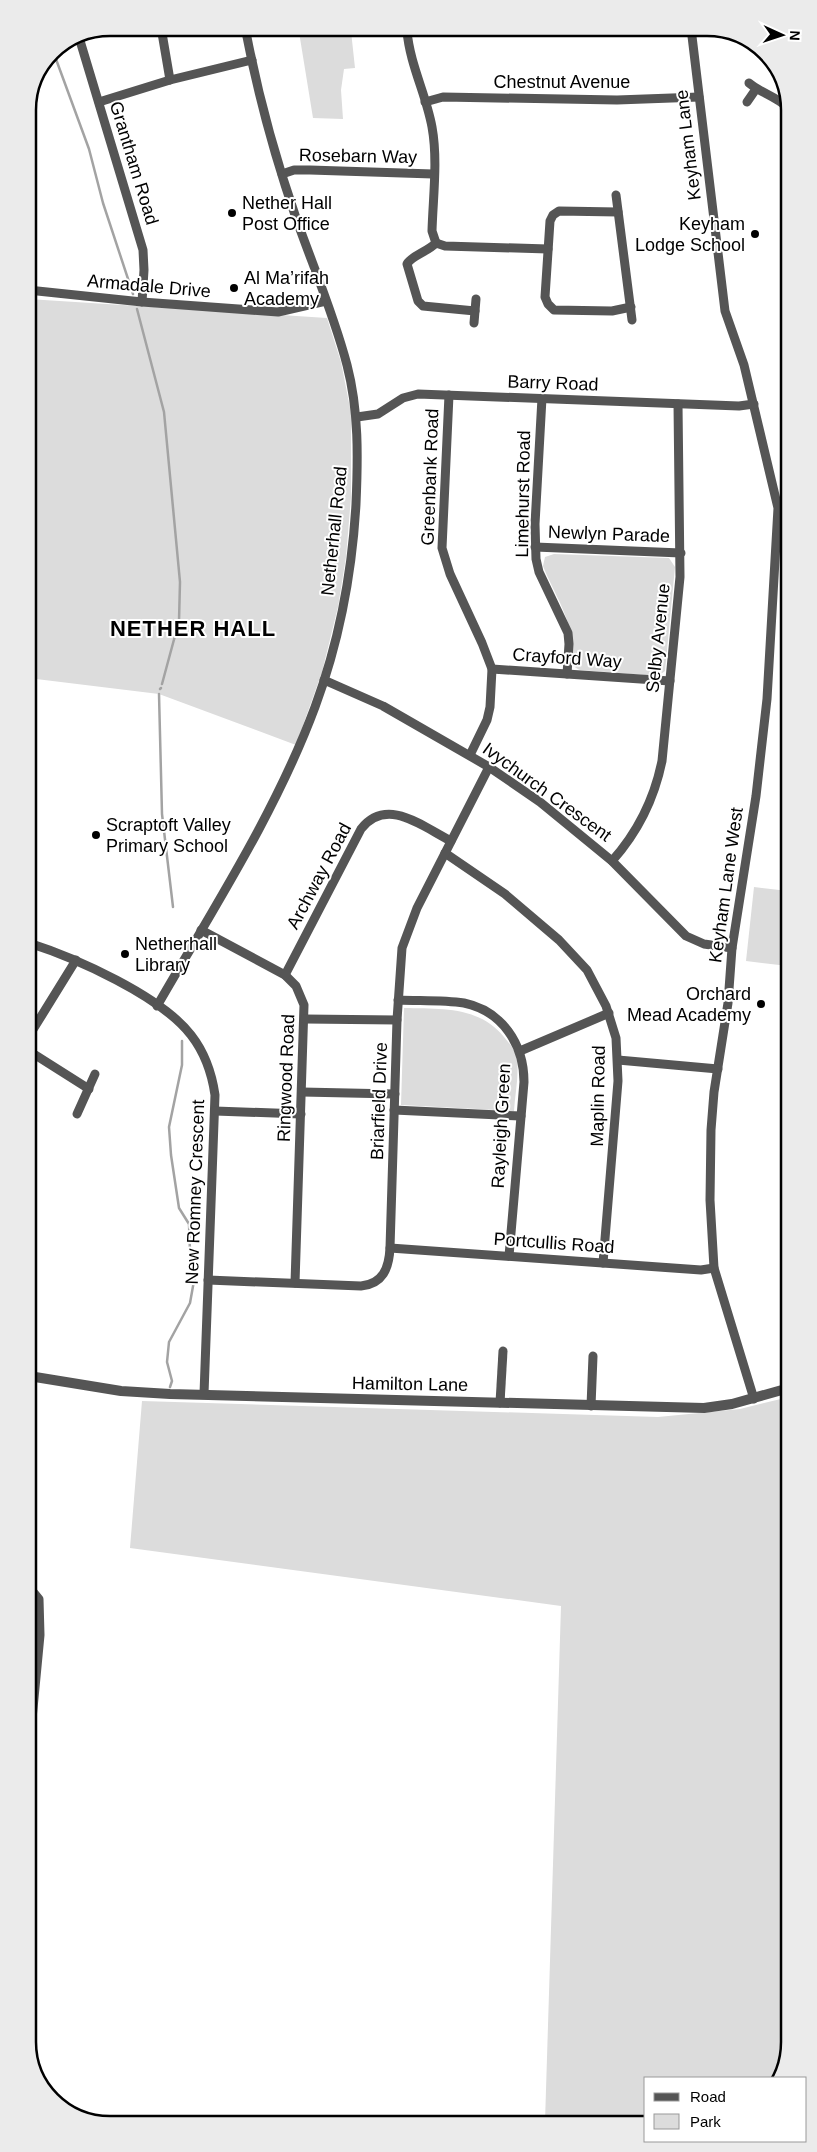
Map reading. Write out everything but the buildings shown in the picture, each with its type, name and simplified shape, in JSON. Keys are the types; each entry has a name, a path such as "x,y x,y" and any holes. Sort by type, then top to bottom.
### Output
{"street":[{"path":"163,36 170,80"},
{"name":"Netherhall Road","path":"158,1006 287,773 324,680 338,631 351,562 358,455 357,417 347,364 282,174 247,36"},
{"path":"407,36 412,64 432,127 434,174 432,230 436,244"},
{"name":"Keyham Lane","path":"692,36 725,311 744,365 754,404"},
{"name":"Grantham Road","path":"81,43 143,250 142,302"},
{"path":"99,102 170,80 252,60"},
{"path":"748,102 752,86 780,102"},
{"name":"Chestnut Avenue","path":"425,102 443,97 617,100 698,97"},
{"name":"Rosebarn Way","path":"282,174 294,170 310,170 434,174"},
{"path":"616,194 632,320"},
{"path":"618,212 559,210 551,218 545,296 550,308 554,310 612,311 631,307"},
{"path":"436,244 445,246 548,249"},
{"path":"436,244 408,262 407,269 418,302 426,307 475,310"},
{"name":"Armadale Drive","path":"36,291 142,302 278,312 326,301"},
{"path":"474,323 476,299"},
{"name":"Barry Road","path":"357,417 378,414 403,398 413,395 739,406 754,404"},
{"name":"Greenbank Road","path":"449,395 442,548 450,574 482,643 492,670 492,695 487,720 470,755"},
{"name":"Limehurst Road","path":"542,398 535,547 539,572 568,633 567,674"},
{"name":"Selby Avenue","path":"612,861 638,826 655,788 662,761 681,553 678,404"},
{"name":"Keyham Lane West","path":"754,404 778,508 767,699 756,796 732,948 728,1003 711,1130 710,1200 714,1268 754,1398"},
{"name":"Newlyn Parade","path":"535,547 681,553"},
{"name":"Crayford Way","path":"492,670 670,681"},
{"name":"Ivychurch Crescent","path":"324,680 382,706 489,767 540,802 612,861 686,936 704,944 732,948"},
{"name":"Briarfield Drive","path":"208,1280 361,1286 379,1279 386,1272 390,1248 400,964 406,934 416,908 489,767"},
{"name":"Archway Road","path":"285,975 361,828 370,819 382,814 399,814 451,841"},
{"name":"Maplin Road","path":"445,853 505,894 570,950 594,982 609,1013 616,1038 618,1060 617,1101 603,1263"},
{"name":"Ringwood Road","path":"201,930 285,975 299,992 304,1005 295,1283"},
{"name":"New Romney Crescent","path":"36,945 76,960 121,983 158,1006 183,1026 202,1053 214,1084 215,1111 204,1394"},
{"path":"36,1025 76,960"},
{"name":"Rayleigh Green","path":"398,1000 464,1003 482,1009 505,1026 520,1051 524,1073 509,1256"},
{"path":"520,1051 609,1013"},
{"path":"304,1019 397,1020"},
{"path":"36,1056 88,1089"},
{"path":"618,1060 718,1069"},
{"path":"77,1114 95,1074"},
{"path":"302,1092 395,1094"},
{"path":"394,1110 521,1116"},
{"path":"215,1111 301,1114"},
{"name":"Portcullis Road","path":"390,1248 701,1270 714,1268"},
{"path":"500,1403 503,1352"},
{"path":"591,1406 593,1356"},
{"name":"Hamilton Lane","path":"36,1377 121,1391 704,1408 732,1404 781,1390"},
{"path":"36,1596 39,1600 40,1617 36,1692"}],"green space":[{"path":"300,36 352,36 355,68 344,69 341,90 343,119 313,118"},
{"path":"36,300 327,318 341,362 351,413 351,497 346,557 338,607 322,672 296,745 159,694 36,679"},
{"path":"554,554 669,558 675,567 665,671 658,676 580,670 573,664 571,639 566,618 543,566 545,557"},
{"path":"754,887 781,890 781,965 746,961"},
{"path":"404,1008 458,1011 471,1014 494,1027 504,1037 517,1057 518,1073 514,1111 401,1105"},
{"path":"781,1399 781,2041 777,2065 771,2077 644,2077 644,2116 545,2116 561,1606 130,1548 142,1401 658,1417 740,1409"}],"waterway":[{"path":"56,60 89,149 103,203 133,294"},
{"path":"137,309 164,412 180,582 179,621 162,684"},
{"path":"159,694 162,814 173,907"},
{"path":"170,1387 172,1381 167,1362 169,1342 190,1303 197,1264 190,1251 189,1224 179,1208 169,1127 182,1065 182,1041"}],"place":[{"name":"Nether Hall Post Office","path":"232,213"},
{"name":"Keyham Lodge School","path":"755,234"},
{"name":"Al Ma’rifah Academy","path":"234,288"},
{"name":"Scraptoft Valley Primary School","path":"96,835"},
{"name":"Netherhall Library","path":"125,954"},
{"name":"Orchard Mead Academy","path":"761,1004"}],"district":[{"name":"NETHER HALL","path":"193,628"}]}
